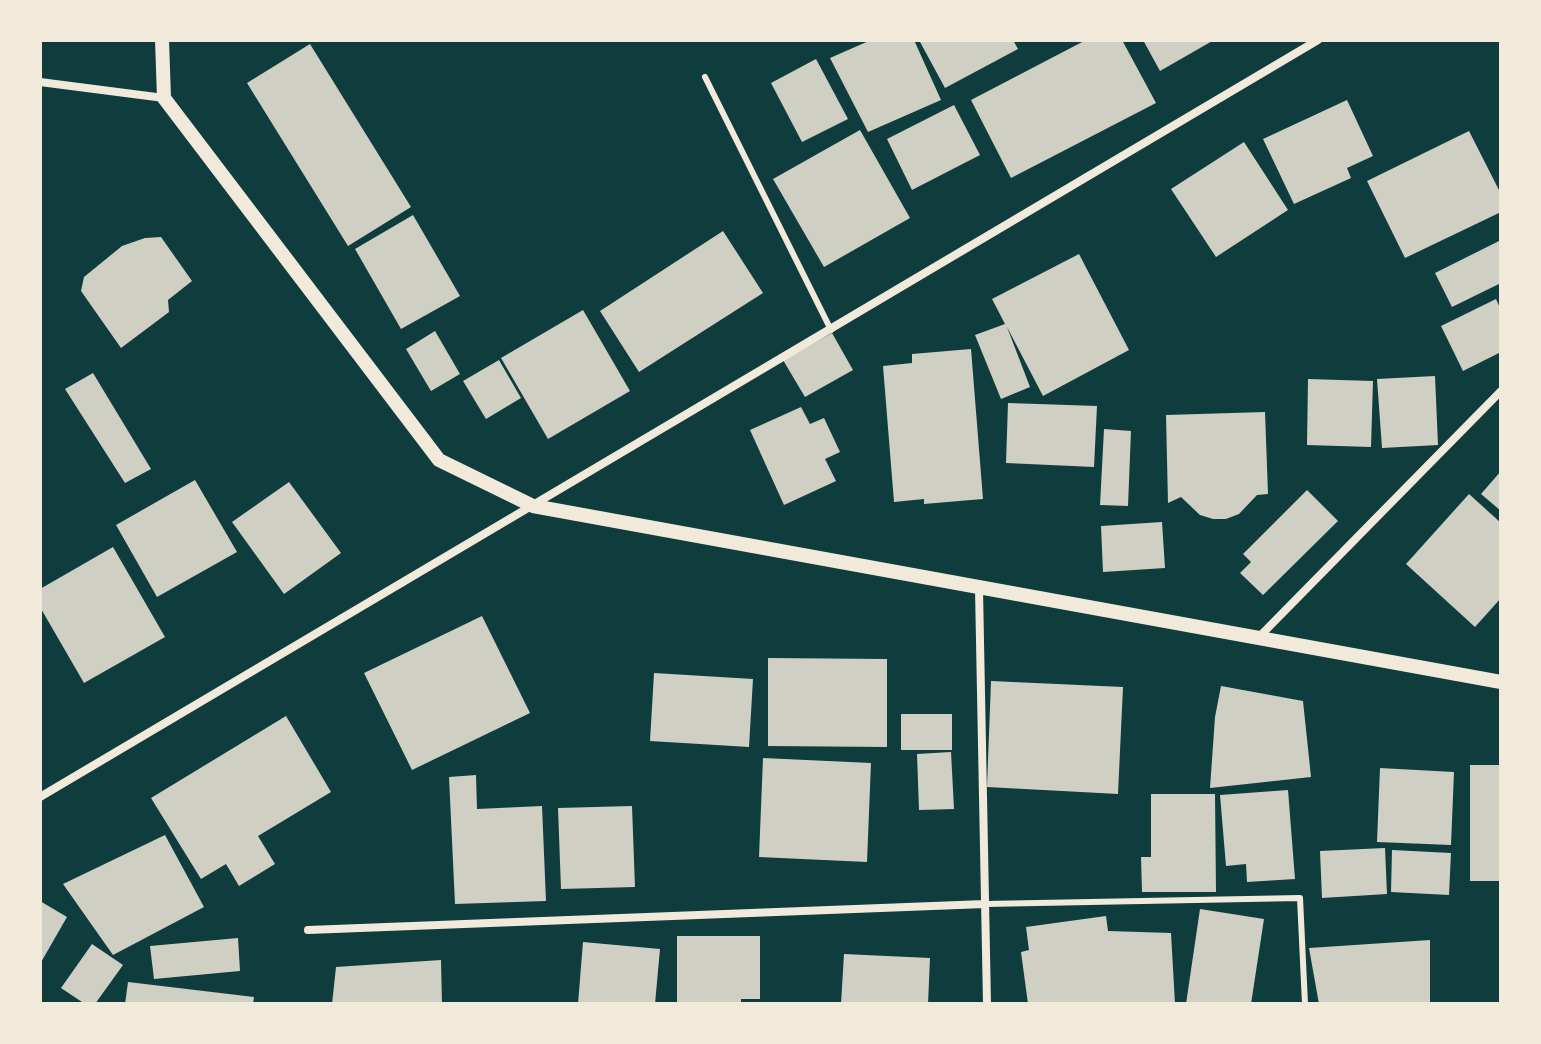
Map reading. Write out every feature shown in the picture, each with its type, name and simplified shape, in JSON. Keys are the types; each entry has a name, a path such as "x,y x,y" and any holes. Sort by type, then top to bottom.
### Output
{"street":[{"path":"162,40 164,98 439,460 533,506 1501,682"},
{"path":"40,797 1318,40"},
{"path":"40,82 164,98"},
{"path":"1257,640 1501,391"},
{"path":"979,589 987,1004"},
{"path":"308,930 985,904"}],"lane":[{"path":"705,77 831,330"},
{"path":"985,904 1300,898 1305,1004"}],"building":[{"path":"871,40 914,40 941,100 868,132 830,58"},
{"path":"919,40 1013,40 1018,49 945,88"},
{"path":"1086,40 1122,40 1156,103 1011,178 971,100"},
{"path":"1143,40 1214,40 1160,71"},
{"path":"310,44 411,207 348,246 247,83"},
{"path":"816,59 848,119 802,142 771,83"},
{"path":"1347,100 1373,156 1347,168 1351,178 1294,204 1263,139"},
{"path":"954,105 980,155 912,190 887,139"},
{"path":"860,130 910,218 824,267 773,179"},
{"path":"1469,131 1501,194 1501,212 1405,258 1367,181"},
{"path":"1244,142 1288,210 1216,257 1171,189"},
{"path":"413,215 460,296 401,329 355,249"},
{"path":"723,231 763,293 639,372 600,311"},
{"path":"161,237 192,281 168,300 169,312 121,348 81,291 84,277 122,246 145,238"},
{"path":"1501,240 1501,283 1452,307 1435,273"},
{"path":"1079,254 1129,350 1043,396 1007,327 1030,387 1001,399 975,335 1005,324 992,299"},
{"path":"1496,299 1501,310 1501,352 1463,371 1441,326"},
{"path":"583,310 630,391 548,439 501,358"},
{"path":"435,331 460,374 431,391 406,349"},
{"path":"832,333 853,370 805,397 783,360"},
{"path":"971,349 983,499 924,504 924,499 894,502 883,366 912,363 912,354"},
{"path":"499,360 521,398 486,419 463,381"},
{"path":"93,373 151,469 125,483 65,389"},
{"path":"1435,376 1438,445 1382,448 1377,379"},
{"path":"1308,379 1373,381 1371,447 1307,445"},
{"path":"1008,403 1097,406 1094,467 1006,463"},
{"path":"801,407 810,424 824,418 840,452 825,459 836,481 784,505 750,430"},
{"path":"1265,412 1268,494 1257,495 1239,514 1226,519 1200,515 1181,497 1168,503 1166,415"},
{"path":"1104,429 1131,431 1128,506 1100,505"},
{"path":"1501,471 1501,511 1481,494"},
{"path":"195,480 237,552 157,597 116,525"},
{"path":"289,482 341,553 284,594 232,522"},
{"path":"1307,490 1338,521 1263,595 1240,573 1251,562 1243,554"},
{"path":"1469,494 1501,523 1501,598 1475,627 1406,564"},
{"path":"1162,522 1165,568 1103,572 1101,526"},
{"path":"113,547 165,637 84,683 40,607 40,589"},
{"path":"482,616 530,713 412,770 364,673"},
{"path":"768,658 887,659 887,747 768,746"},
{"path":"654,673 753,679 749,747 650,741"},
{"path":"991,681 1123,687 1118,794 987,787"},
{"path":"1221,686 1303,701 1311,777 1210,788 1215,717"},
{"path":"901,714 952,714 952,750 901,750"},
{"path":"286,716 331,792 258,836 275,864 239,886 226,864 201,879 151,798"},
{"path":"951,752 954,809 919,810 917,754"},
{"path":"763,758 871,763 867,862 759,857"},
{"path":"1470,765 1501,765 1501,881 1470,881"},
{"path":"1380,768 1454,772 1451,845 1377,842"},
{"path":"476,775 477,809 542,806 546,901 455,904 449,777"},
{"path":"1288,790 1295,879 1247,882 1246,864 1226,866 1220,795"},
{"path":"1151,794 1215,794 1216,892 1142,892 1141,857 1151,857"},
{"path":"632,806 635,887 561,889 558,808"},
{"path":"165,835 204,907 113,955 63,884"},
{"path":"1385,848 1387,894 1322,898 1320,851"},
{"path":"1392,850 1451,853 1449,895 1391,892"},
{"path":"40,901 67,917 40,964"},
{"path":"1200,909 1264,919 1251,1004 1186,1004"},
{"path":"1106,916 1108,931 1171,933 1175,1004 1028,1004 1021,952 1029,950 1026,927"},
{"path":"677,936 760,936 760,999 741,999 741,1004 677,1004"},
{"path":"238,938 240,971 154,979 150,946"},
{"path":"1430,940 1430,1004 1319,1004 1309,948"},
{"path":"583,942 660,949 655,1004 578,1004"},
{"path":"92,944 123,965 95,1004 85,1004 61,988"},
{"path":"844,954 930,958 928,1004 841,1004"},
{"path":"441,960 442,1004 332,1004 336,967"},
{"path":"128,982 254,997 253,1004 125,1004"}]}
